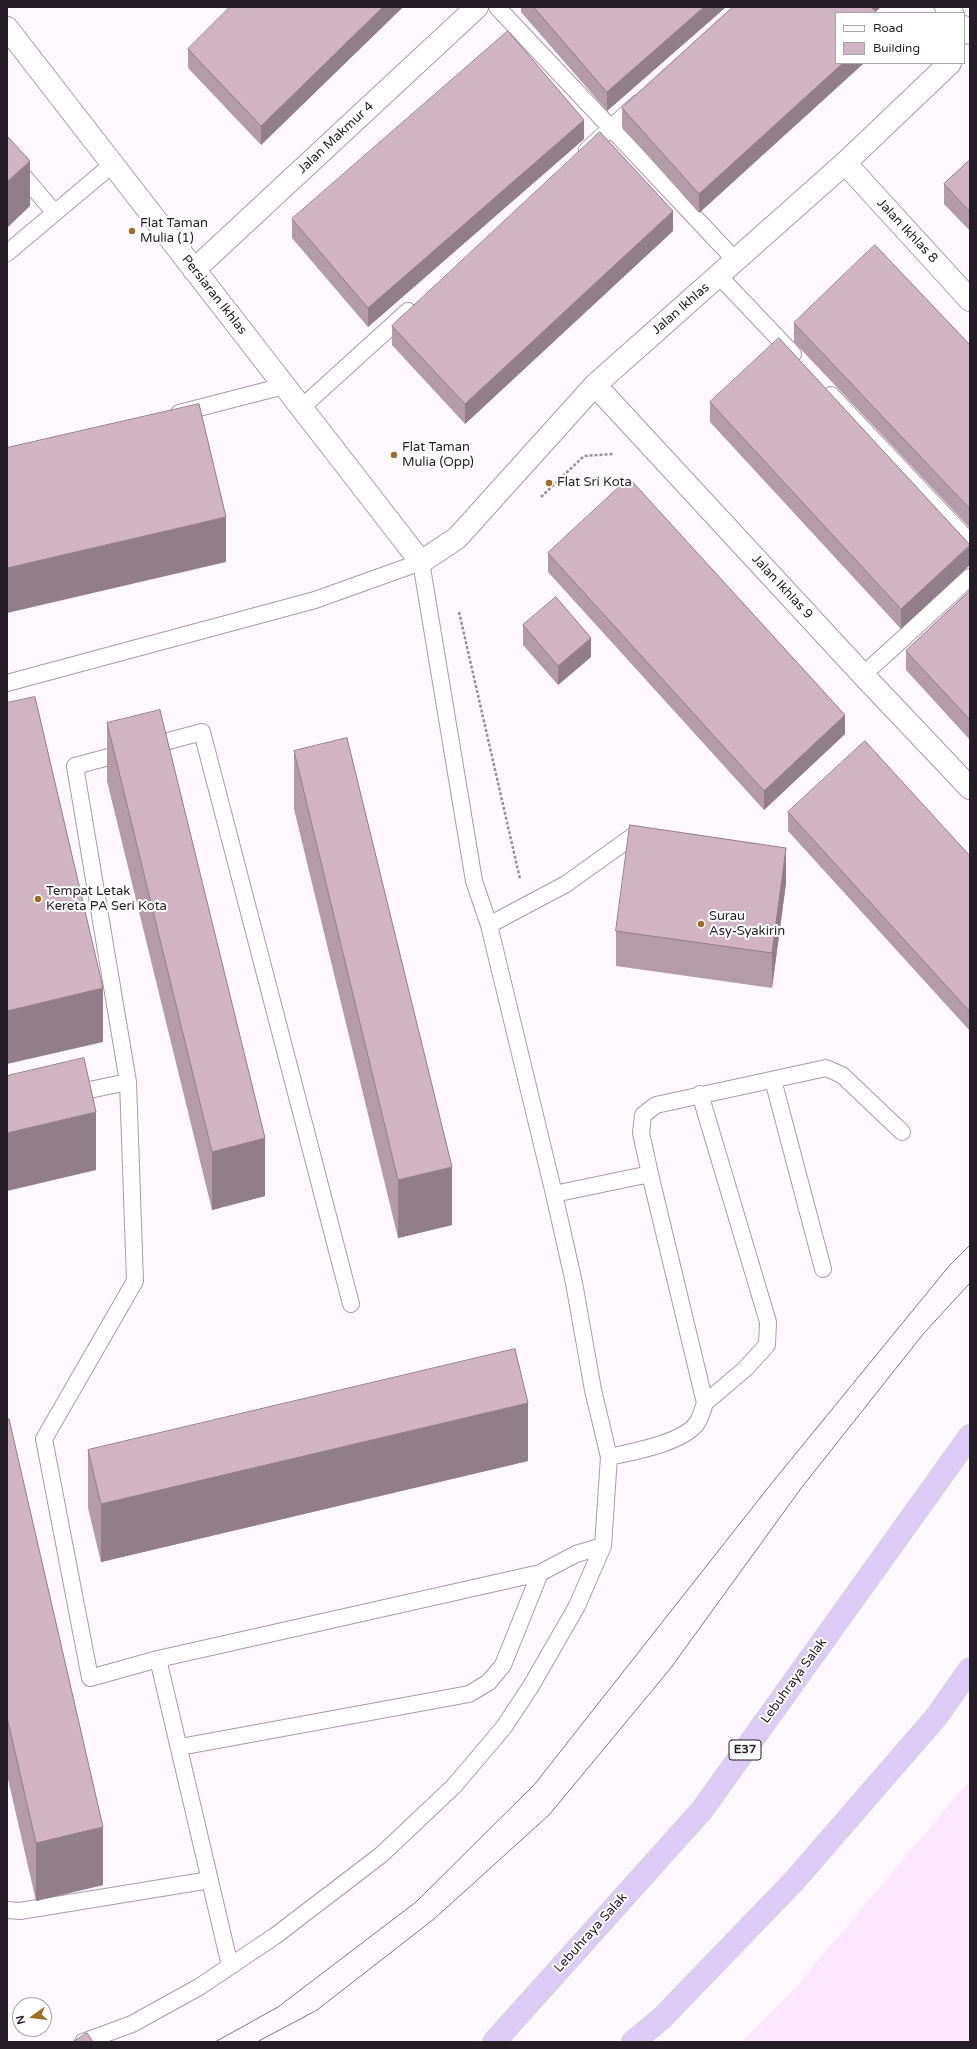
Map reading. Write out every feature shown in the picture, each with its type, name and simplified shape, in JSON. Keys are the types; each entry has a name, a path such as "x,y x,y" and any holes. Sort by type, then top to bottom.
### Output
{"highway":[{"name":"Lebuhraya Salak","path":"494,2042 702,1810 970,1436"},
{"path":"633,2042 662,2018 795,1880 937,1716 970,1669"}],"street":[{"name":"Jalan Makmur 4","path":"194,270 477,7"},
{"name":"Persiaran Ikhlas","path":"7,28 421,562"},
{"name":"Jalan Ikhlas","path":"421,562 457,538 595,385 845,163 949,64"},
{"name":"Jalan Ikhlas 8","path":"845,163 970,300"},
{"name":"Jalan Ikhlas 9","path":"595,385 863,675 970,788"}],"lane":[{"path":"496,7 736,261"},
{"path":"575,160 651,92"},
{"path":"7,157 55,213"},
{"path":"7,253 113,164"},
{"path":"719,276 801,363"},
{"path":"301,408 418,303"},
{"path":"161,418 284,386"},
{"path":"823,386 970,542"},
{"path":"7,683 315,600 421,562 474,881 489,925 554,1194 574,1284 593,1390 609,1458 603,1546 577,1606 531,1686 504,1727 454,1786 381,1855 275,1936 199,1987 132,2024 82,2042"},
{"path":"863,675 970,577"},
{"path":"351,1304 202,732 75,766 128,1082 135,1281 44,1439 90,1678 158,1659 540,1573 576,1554 603,1546"},
{"path":"489,925 566,884 633,836"},
{"path":"705,1402 641,1133 643,1115 656,1105 700,1094 826,1068 842,1075 902,1132"},
{"path":"773,1080 823,1269"},
{"path":"52,1098 128,1082"},
{"path":"609,1458 658,1446 678,1437 697,1423 705,1402 745,1369 767,1345 768,1322 700,1094"},
{"path":"554,1194 650,1174"},
{"path":"180,1747 469,1694 489,1682 503,1666 540,1573"},
{"path":"158,1659 180,1747 230,1966"},
{"path":"7,1910 20,1911 210,1880"}],"path":[{"path":"541,497 584,456 613,454"},
{"path":"459,612 526,906"}],"shaded area":[{"path":"970,1780 970,2042 741,2042 794,1989"}],"building":[{"path":"230,7 383,7 261,126 188,49"},
{"path":"534,7 704,7 607,92"},
{"path":"733,7 871,7 876,12 835,12 835,64 842,64 699,194 622,108"},
{"path":"508,31 584,120 368,308 292,219"},
{"path":"600,132 673,211 465,404 392,326"},
{"path":"7,136 30,161 7,182"},
{"path":"970,160 970,212 944,184"},
{"path":"875,245 970,345 970,509 794,323"},
{"path":"779,338 970,545 901,609 710,402"},
{"path":"199,404 226,517 7,568 7,448"},
{"path":"629,478 845,715 764,791 548,553"},
{"path":"970,591 970,720 906,651"},
{"path":"556,597 591,638 558,666 523,625"},
{"name":"Tempat Letak Kereta PA Seri Kota","path":"35,697 103,988 7,1011 7,703"},
{"path":"160,710 265,1138 212,1152 107,723"},
{"path":"347,738 452,1167 398,1180 294,751"},
{"path":"865,741 970,856 970,1012 788,812"},
{"name":"Surau Asy-Syakirin","path":"630,825 786,848 772,953 616,931"},
{"path":"84,1058 96,1112 7,1133 7,1076"},
{"path":"515,1349 528,1403 101,1504 88,1450"},
{"path":"9,1419 103,1827 36,1843 7,1717 7,1420"},
{"path":"87,2033 93,2042 73,2042"}],"tram line":[{"path":"215,2042 278,2007 416,1902 534,1785 771,1484 949,1266 970,1245"},
{"path":"257,2042 317,2010 434,1919 549,1815 670,1669 802,1487 924,1333 970,1283"}],"place":[{"name":"Flat Taman Mulia (1)","path":"132,231"},
{"name":"Flat Taman Mulia (Opp)","path":"394,455"},
{"name":"Flat Sri Kota","path":"549,483"},
{"name":"Tempat Letak Kereta PA Seri Kota","path":"38,899"},
{"name":"Surau Asy-Syakirin","path":"701,924"}]}
